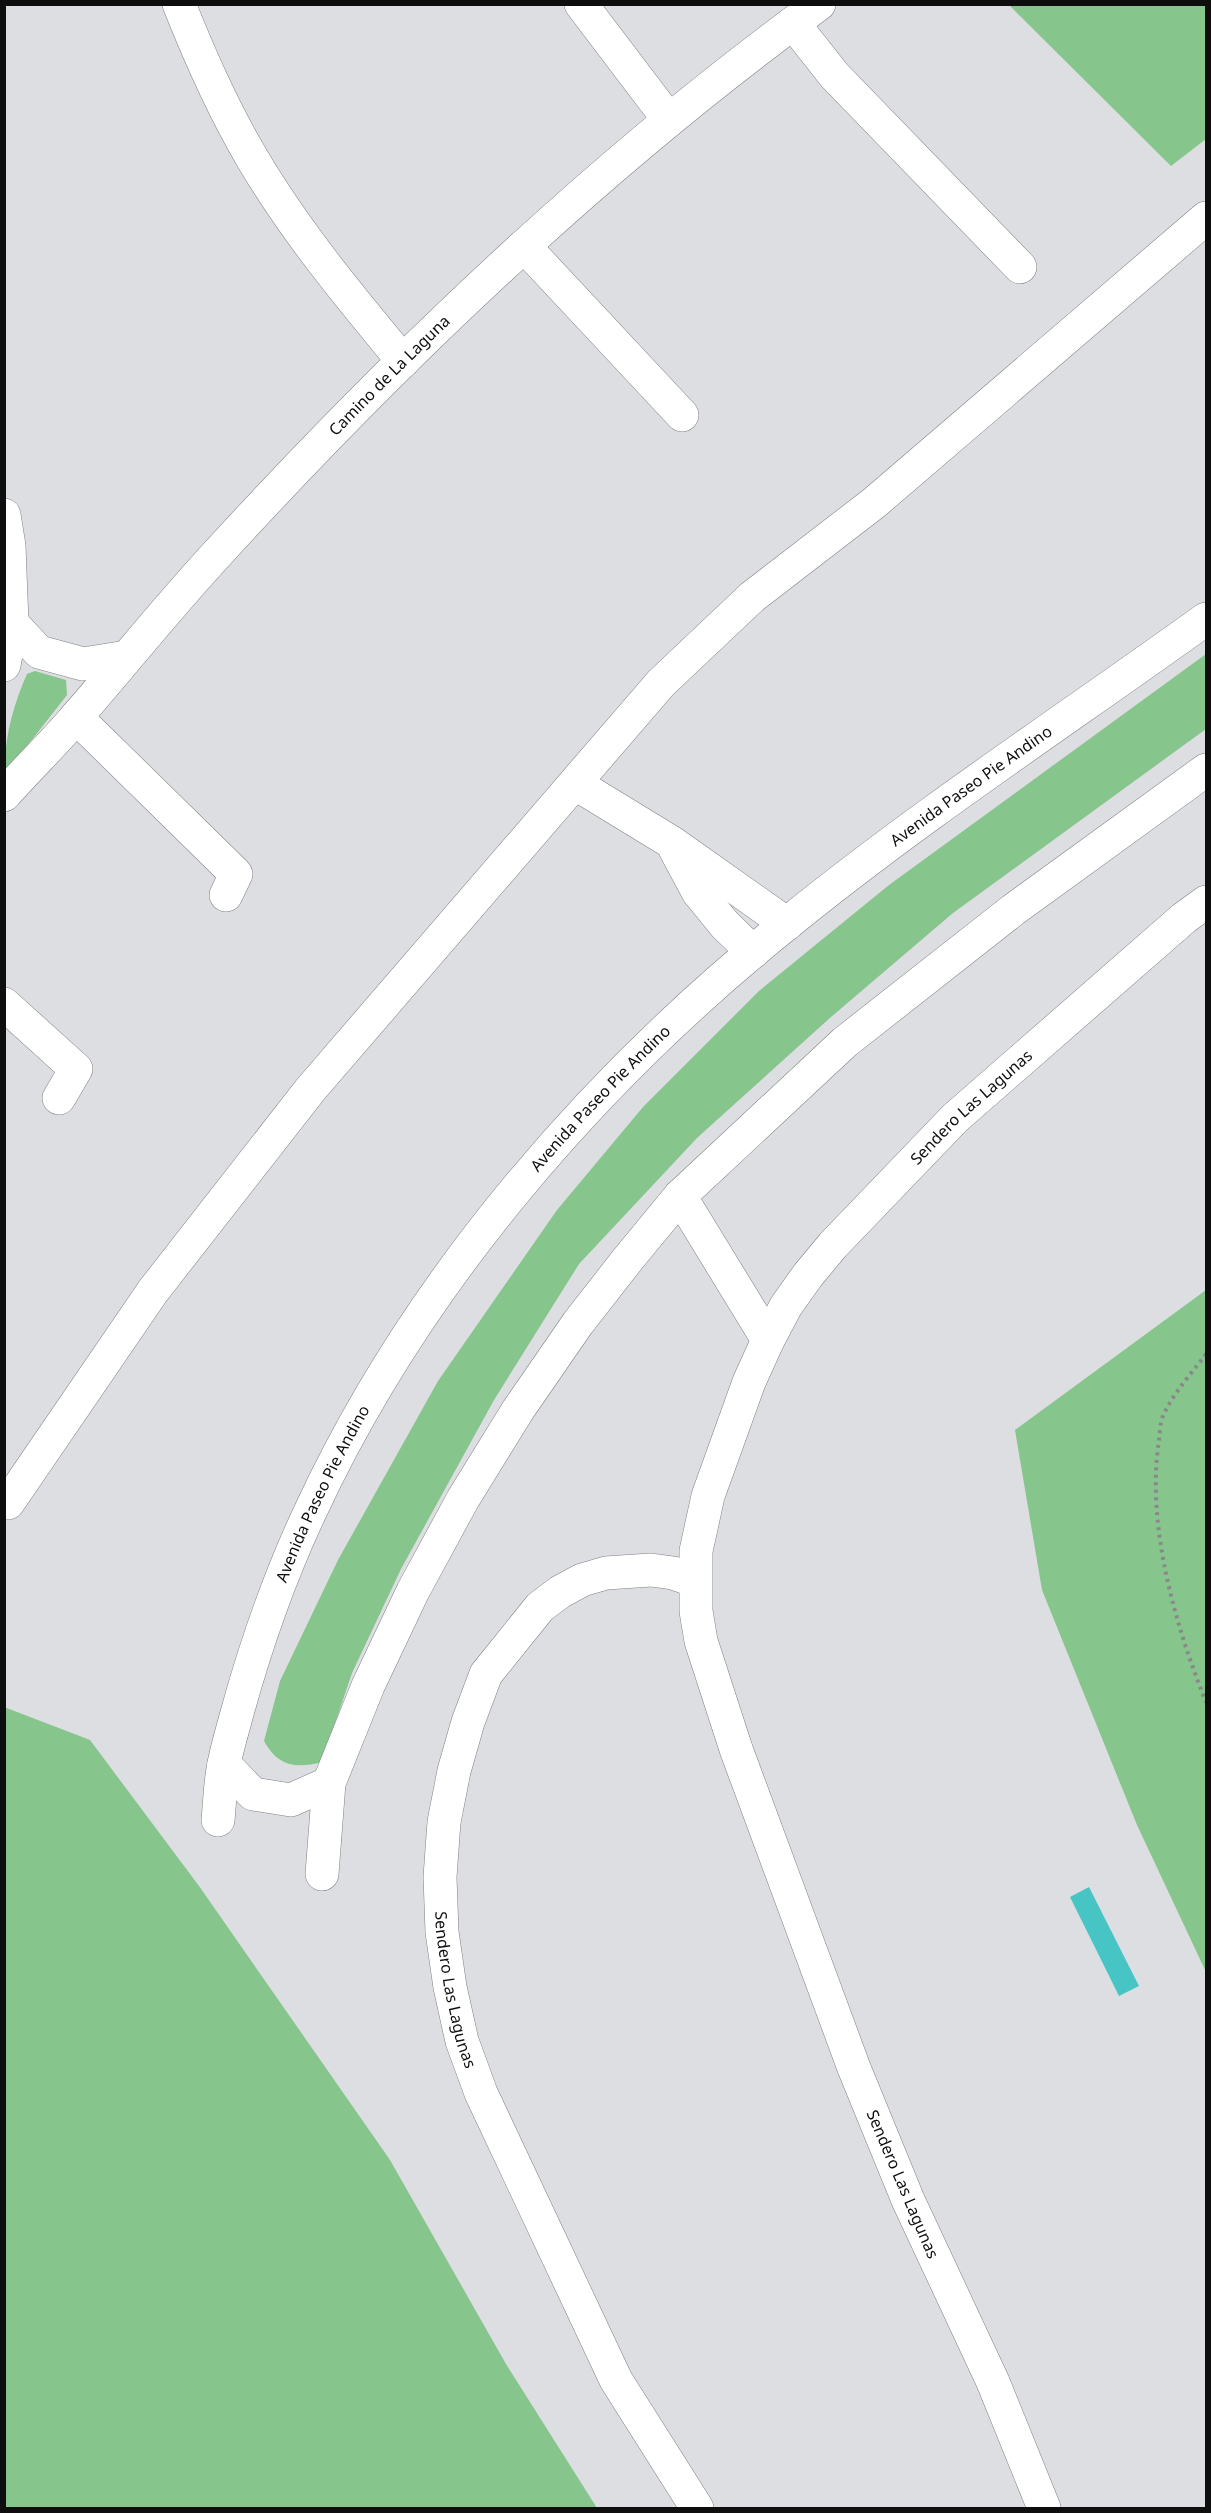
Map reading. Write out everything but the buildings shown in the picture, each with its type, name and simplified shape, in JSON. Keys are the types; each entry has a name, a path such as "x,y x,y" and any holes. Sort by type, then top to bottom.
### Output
{"street":[{"path":"179,4 223,106 257,166 319,258 403,360"},
{"path":"581,4 669,120"},
{"name":"Camino de La Laguna","path":"4,795 76,717 147,631 231,538 403,360 524,246 669,120 819,4"},
{"path":"794,23 834,75 1020,267"},
{"path":"8,1503 153,1291 310,1090 576,784 661,682 752,597 874,502 1206,218"},
{"path":"524,246 682,416"},
{"path":"4,515 9,546 12,622 4,665"},
{"name":"Avenida Paseo Pie Andino","path":"218,1820 224,1764 260,1636 295,1544 330,1469 368,1397 412,1327 512,1197 576,1123 642,1053 753,952 856,869 1206,619"},
{"path":"12,622 39,652 83,664 127,657"},
{"path":"76,717 236,874 226,895"},
{"path":"322,1874 329,1783 383,1654 413,1591 463,1499 518,1410 578,1323 680,1197 845,1042 1013,910 1206,770"},
{"path":"576,784 671,842 787,924"},
{"path":"671,842 698,891 725,925 753,952"},
{"name":"Sendero Las Lagunas","path":"1044,2508 993,2382 908,2200 854,2068 736,1749 710,1671 699,1631 694,1580 698,1542 708,1496 749,1382 786,1306 808,1275 833,1245 955,1118 1184,918 1206,902"},
{"path":"4,1004 76,1069 60,1098"},
{"path":"680,1197 768,1340"},
{"name":"Sendero Las Lagunas","path":"694,1580 673,1573 651,1570 606,1573 567,1588 540,1607 486,1674 468,1722 454,1771 444,1822 440,1877 442,1932 450,1987 462,2041 481,2093 616,2380 697,2508"},
{"path":"224,1764 254,1794 291,1800 329,1783"}],"path":[{"path":"1206,1354 1163,1415 1155,1467 1161,1537 1172,1605 1186,1653 1206,1702"}],"green space":[{"path":"1009,5 1206,5 1206,139 1171,166"},
{"path":"1206,654 1206,729 953,913 831,1017 697,1138 579,1264 494,1400 401,1569 352,1673 322,1762 295,1765 288,1764 275,1756 264,1741 280,1681 338,1560 438,1381 557,1210 643,1107 759,991 889,885"},
{"path":"35,671 66,680 67,695 16,760 5,770 6,746 14,709 27,674"},
{"path":"1206,1290 1206,1972 1137,1825 1042,1590 1015,1430"},
{"path":"4,1707 90,1740 199,1886 390,2160 506,2364 597,2508 5,2508"}],"water":[{"path":"1089,1887 1139,1986 1119,1996 1070,1897"}]}
